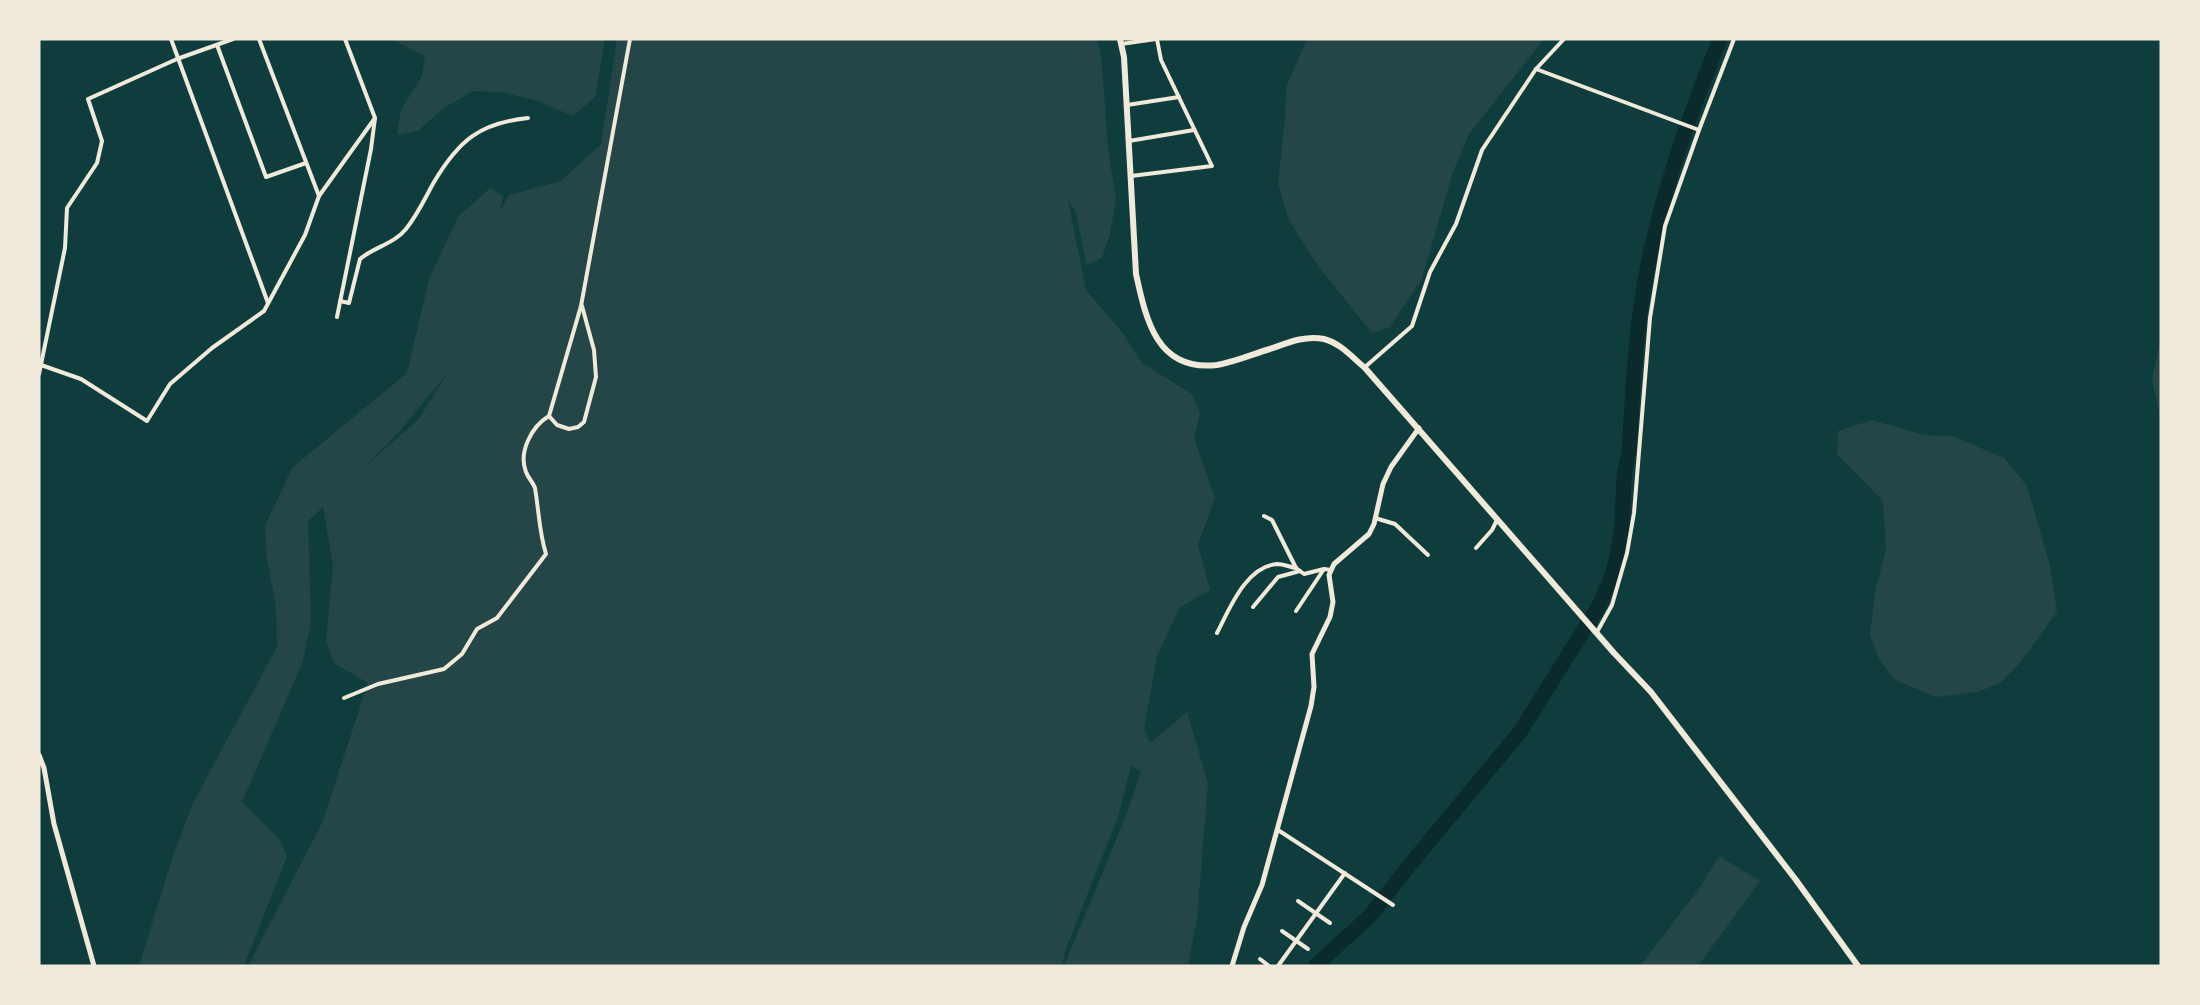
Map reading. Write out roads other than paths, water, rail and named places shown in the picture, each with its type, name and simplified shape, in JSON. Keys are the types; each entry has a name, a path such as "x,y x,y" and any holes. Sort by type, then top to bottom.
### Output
{"main road":[{"path":"1121,41 1136,274 1150,325 1157,341 1170,354 1201,366 1219,364 1298,339 1315,338 1341,347 1365,368 1651,692 1796,880 1858,966"}],"street":[{"path":"171,39 268,304"},
{"path":"39,374 65,248 67,208 97,163 102,141 88,99 177,59 233,39"},
{"path":"259,39 319,196"},
{"path":"337,316 371,149 375,118 345,39"},
{"path":"344,698 378,684 444,669 462,654 477,629 497,618 546,554 540,534 534,486 525,471 522,451 540,421 549,416 581,304 630,39"},
{"path":"1121,41 1157,39 1161,60 1212,166 1131,176"},
{"path":"1365,368 1412,326 1430,272 1456,224 1482,150 1536,69 1564,39"},
{"path":"1594,630 1612,605 1627,553 1634,513 1650,318 1665,226 1734,39"},
{"path":"217,45 266,177 306,163"},
{"path":"1536,69 1699,130"},
{"path":"1126,105 1179,97"},
{"path":"41,366 81,379 147,421 170,384 212,348 258,317 268,304 305,235 319,196 375,118"},
{"path":"340,301 349,303 360,259 396,239 405,231 424,204 452,155 480,130 508,120 528,118"},
{"path":"1129,141 1194,130"},
{"path":"549,416 557,425 569,429 578,427 584,422 596,377 594,350 581,304"},
{"path":"1296,611 1328,570 1369,534 1383,484 1391,468 1419,428"},
{"path":"1264,516 1272,520 1298,569 1304,574 1328,570"},
{"path":"1375,518 1395,524 1428,555"},
{"path":"1476,548 1492,530 1498,519"},
{"path":"1217,633 1234,598 1256,574 1274,564 1298,569"},
{"path":"1253,607 1278,577 1298,569"},
{"path":"1232,966 1244,927 1262,885 1311,706 1314,687 1312,654 1330,617 1333,602 1328,570"},
{"path":"39,755 44,768 54,824 94,966"},
{"path":"1278,830 1393,904"},
{"path":"1278,966 1345,873"},
{"path":"1298,901 1330,924"},
{"path":"1281,931 1308,949"},
{"path":"1260,959 1269,966"}],"waterway":[{"path":"1315,966 1370,916 1520,732 1600,604 1613,572 1622,526 1624,476 1629,452 1637,338 1653,240 1678,153 1720,39"}]}
